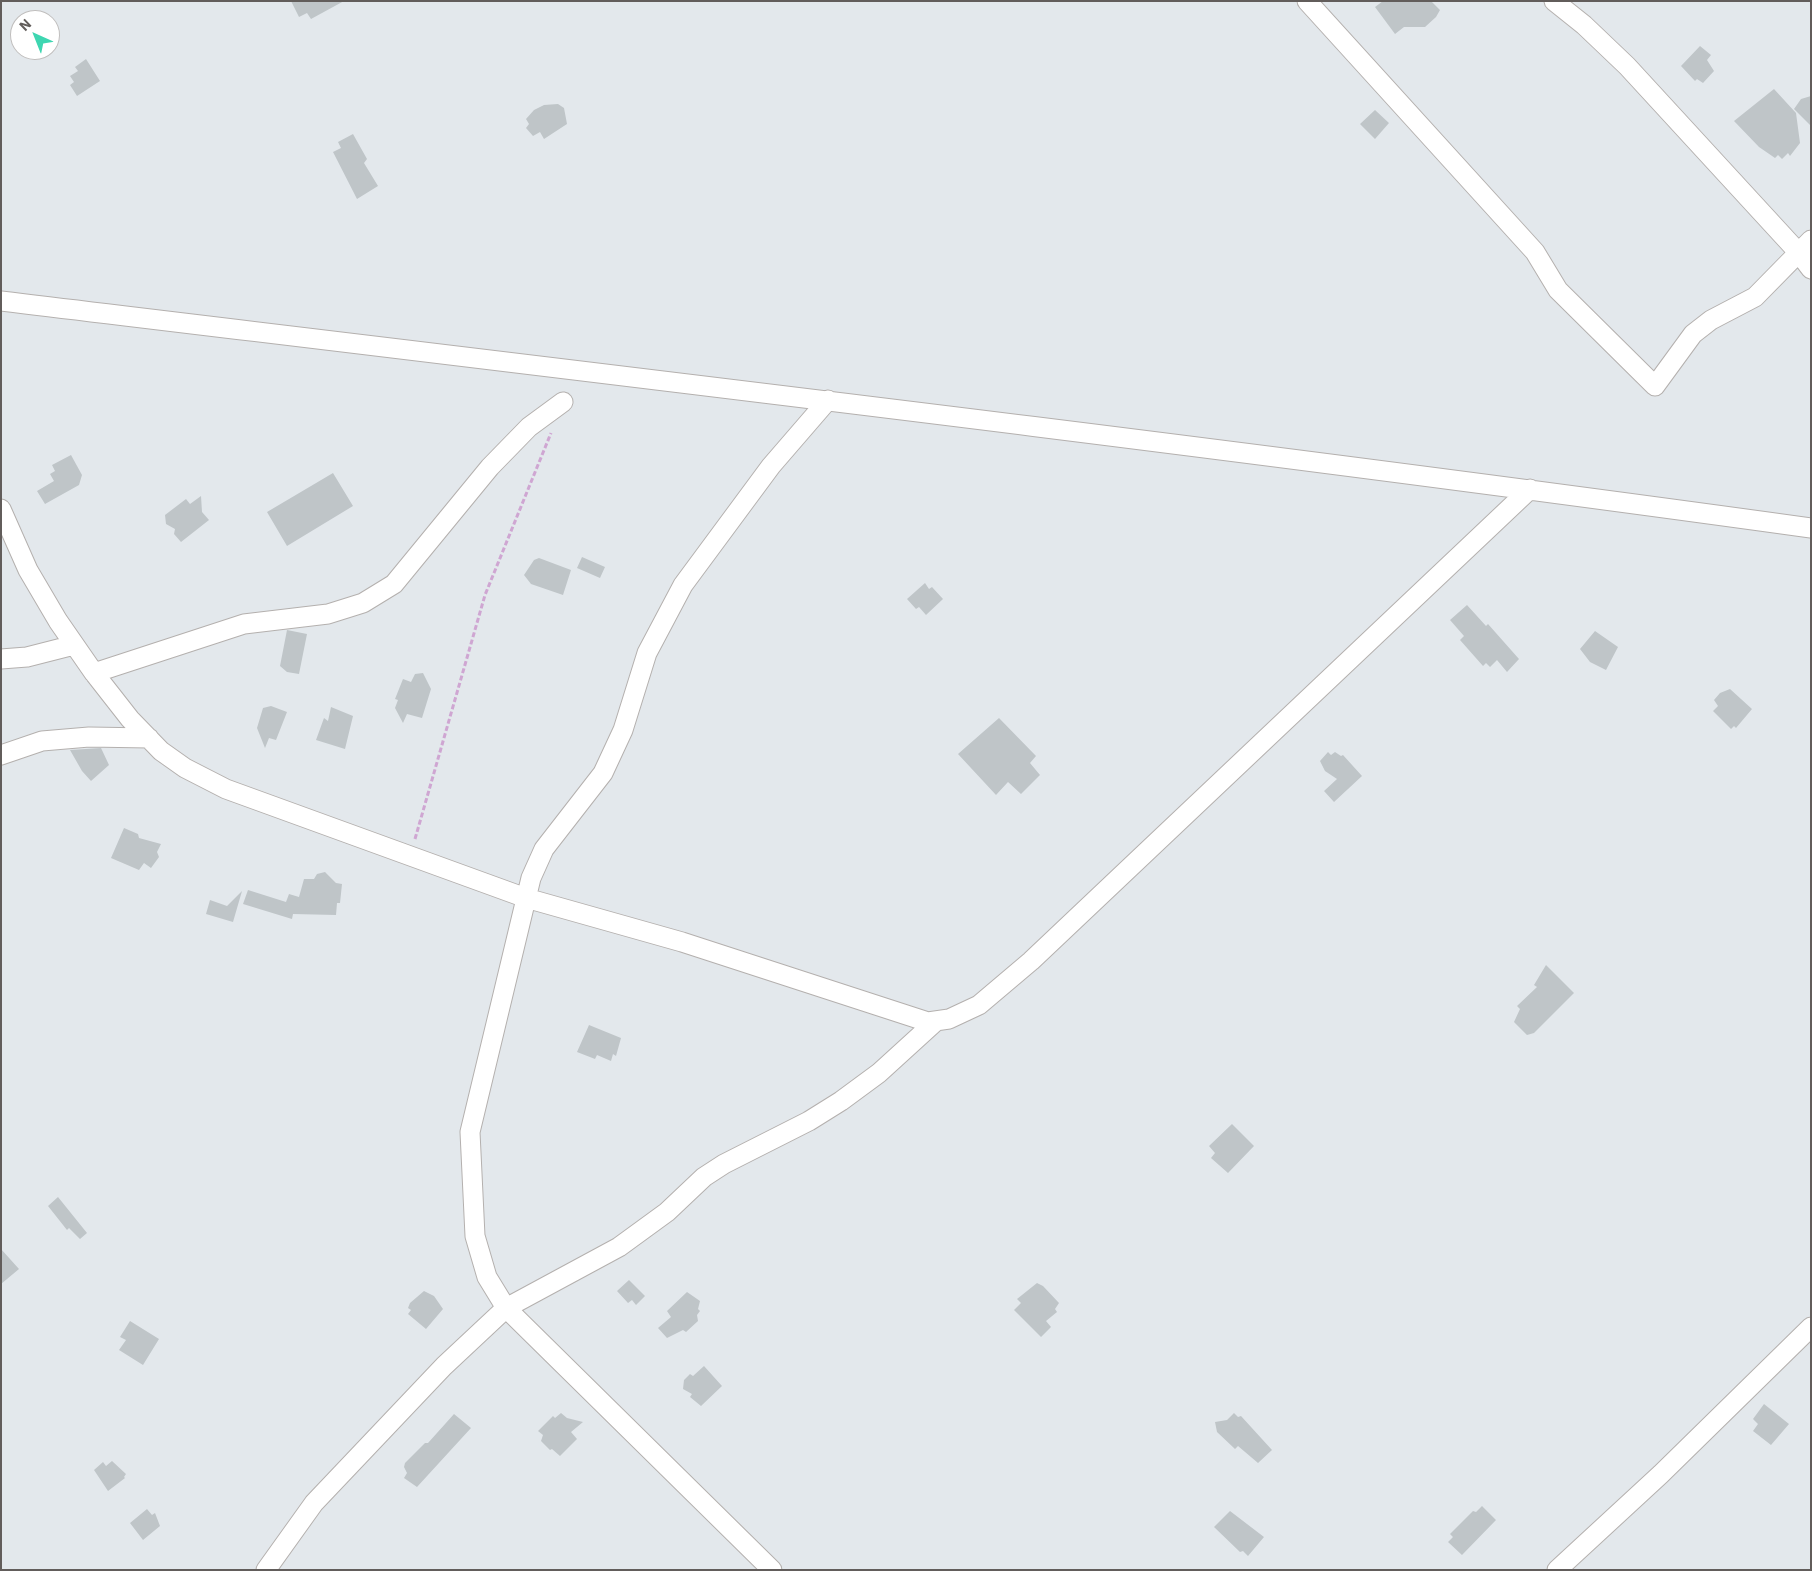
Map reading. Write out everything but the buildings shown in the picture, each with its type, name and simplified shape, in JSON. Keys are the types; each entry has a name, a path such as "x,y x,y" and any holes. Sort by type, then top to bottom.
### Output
{"street":[{"path":"1307,1 1535,252 1558,290 1654,386 1693,334 1711,320 1754,297 1804,246"},
{"path":"1554,1 1584,25 1626,66 1804,246 1811,269"},
{"path":"1,301 828,400 1811,528"},
{"path":"772,1570 506,1308 487,1276 476,1236 470,1132 531,878 544,849 603,774 622,730 647,653 683,585 771,466 828,400"},
{"path":"94,673 244,624 328,614 363,603 394,584 490,466 529,427 563,402"},
{"path":"1,509 28,570 74,645 130,719 161,751 185,768 226,789 410,858 526,898 682,942 898,1014 935,1022 949,1020 979,1005 1031,960 1530,490"},
{"path":"1,659 27,657 74,645"},
{"path":"1,754 42,740 89,737 148,738"},
{"path":"266,1570 314,1503 444,1366 506,1308 620,1247 667,1212 704,1177 724,1164 842,1102 879,1073 935,1022"},
{"path":"1557,1570 1661,1474 1811,1327"}],"path":[{"path":"410,858 485,595 552,430"}]}
